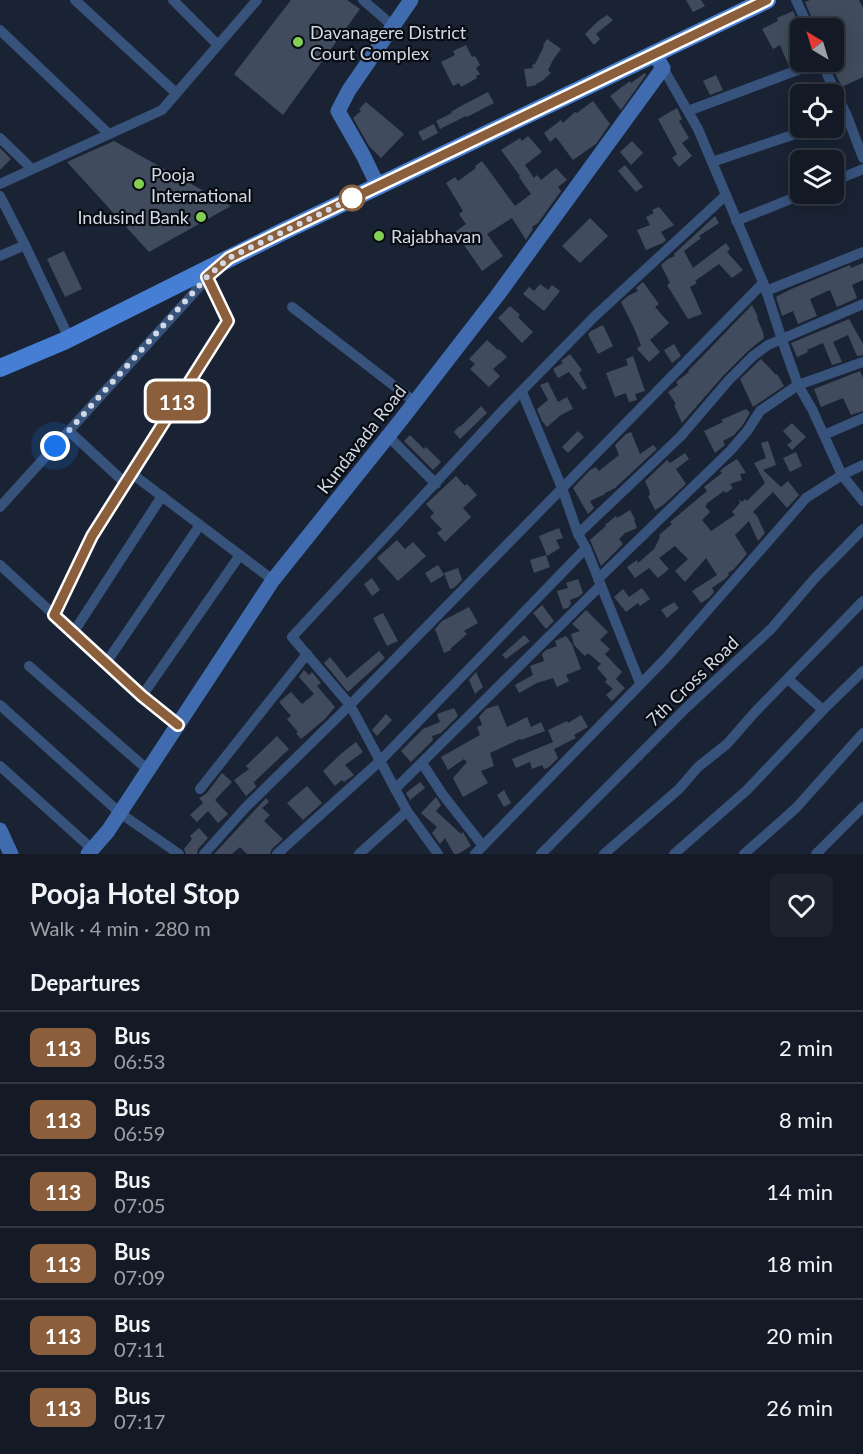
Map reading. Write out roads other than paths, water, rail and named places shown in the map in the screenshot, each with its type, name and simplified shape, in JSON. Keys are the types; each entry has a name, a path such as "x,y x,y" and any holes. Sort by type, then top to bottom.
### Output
{"main road":[{"path":"0,368 69,338 378,186 659,61 767,0"}],"street":[{"path":"75,0 176,93"},
{"path":"173,0 218,45"},
{"path":"0,184 162,110 257,0"},
{"path":"363,0 393,26"},
{"path":"378,186 338,111 349,90 411,0"},
{"path":"796,0 804,18"},
{"path":"0,30 109,134"},
{"path":"659,61 698,129 764,287 798,385 812,409 842,475 863,501"},
{"name":"Kundavada Road","path":"90,851 108,831 273,580 497,296 659,61"},
{"path":"688,111 792,72"},
{"path":"826,72 859,137 863,158"},
{"path":"712,162 790,136"},
{"path":"0,138 32,169"},
{"path":"844,177 863,169"},
{"path":"438,854 407,811 350,705 292,637 594,317 726,195"},
{"path":"0,196 69,338"},
{"path":"736,221 790,199"},
{"path":"0,256 25,245"},
{"path":"204,854 246,807 764,287 863,252"},
{"path":"0,507 207,277 229,258"},
{"path":"54,615 92,536 228,321 207,277"},
{"path":"578,534 681,436 753,356 768,345 863,304"},
{"path":"292,307 415,402"},
{"path":"396,789 730,450 748,430 760,411 798,385 863,362"},
{"path":"522,392 640,683"},
{"path":"824,435 863,418"},
{"path":"69,430 125,483"},
{"path":"388,436 436,484"},
{"path":"475,854 666,658 806,498 842,475 863,465"},
{"path":"131,473 273,580"},
{"path":"73,633 162,496"},
{"path":"106,663 200,525"},
{"name":"7th Cross Road","path":"541,854 686,708 771,629 815,578 863,530"},
{"path":"277,854 380,761 586,548"},
{"path":"142,696 240,555"},
{"path":"0,565 142,696 178,725"},
{"path":"604,854 679,789 698,767 727,744 863,601"},
{"path":"200,789 307,654"},
{"path":"29,666 148,770"},
{"path":"674,854 747,790 863,671"},
{"path":"788,679 823,710"},
{"path":"0,705 120,813 179,854"},
{"path":"744,854 796,808 863,734"},
{"path":"422,763 443,795 483,846"},
{"path":"0,766 90,851"},
{"path":"816,854 863,807"},
{"path":"359,854 407,811"},
{"path":"0,830 11,854"}],"place":[{"name":"Davanagere District Court Complex","path":"298,42"},
{"name":"Pooja International","path":"139,184"},
{"name":"Indusind Bank","path":"201,217"},
{"name":"Rajabhavan","path":"379,236"}]}
